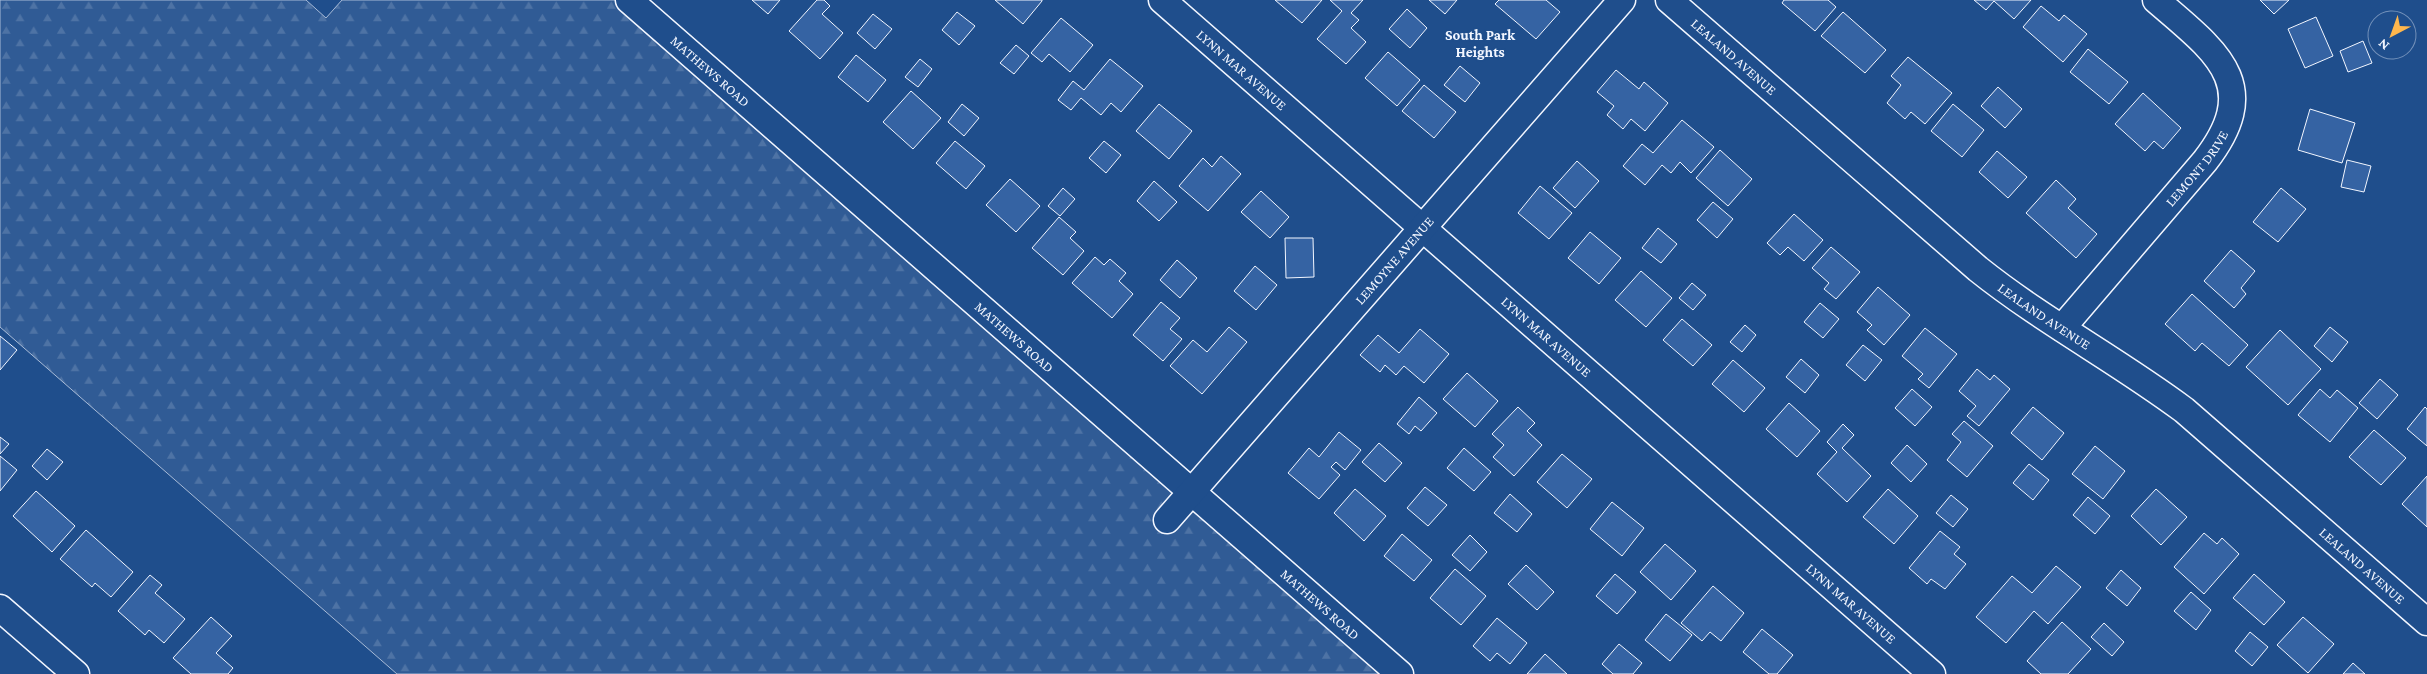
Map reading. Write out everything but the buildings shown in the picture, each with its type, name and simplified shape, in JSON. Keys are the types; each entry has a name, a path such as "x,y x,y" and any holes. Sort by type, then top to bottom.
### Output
{"street":[{"name":"MATHEWS ROAD","path":"630,0 1400,674"},
{"name":"LYNN MAR AVENUE","path":"1162,0 1932,674"},
{"name":"LEMOYNE AVENUE","path":"1167,520 1622,0"},
{"name":"LEALAND AVENUE","path":"1670,0 1978,269 2015,298 2184,410 2427,622"},
{"name":"LEMONT DRIVE","path":"2062,328 2205,161 2221,141 2229,123 2233,99 2230,81 2222,63 2201,39 2156,0"},
{"path":"0,608 76,674"}],"green space":[{"path":"0,0 306,0 326,18 342,0 629,0 1400,674 397,674 0,327"}],"district":[{"name":"South Park Heights","path":"1480,44"}]}
